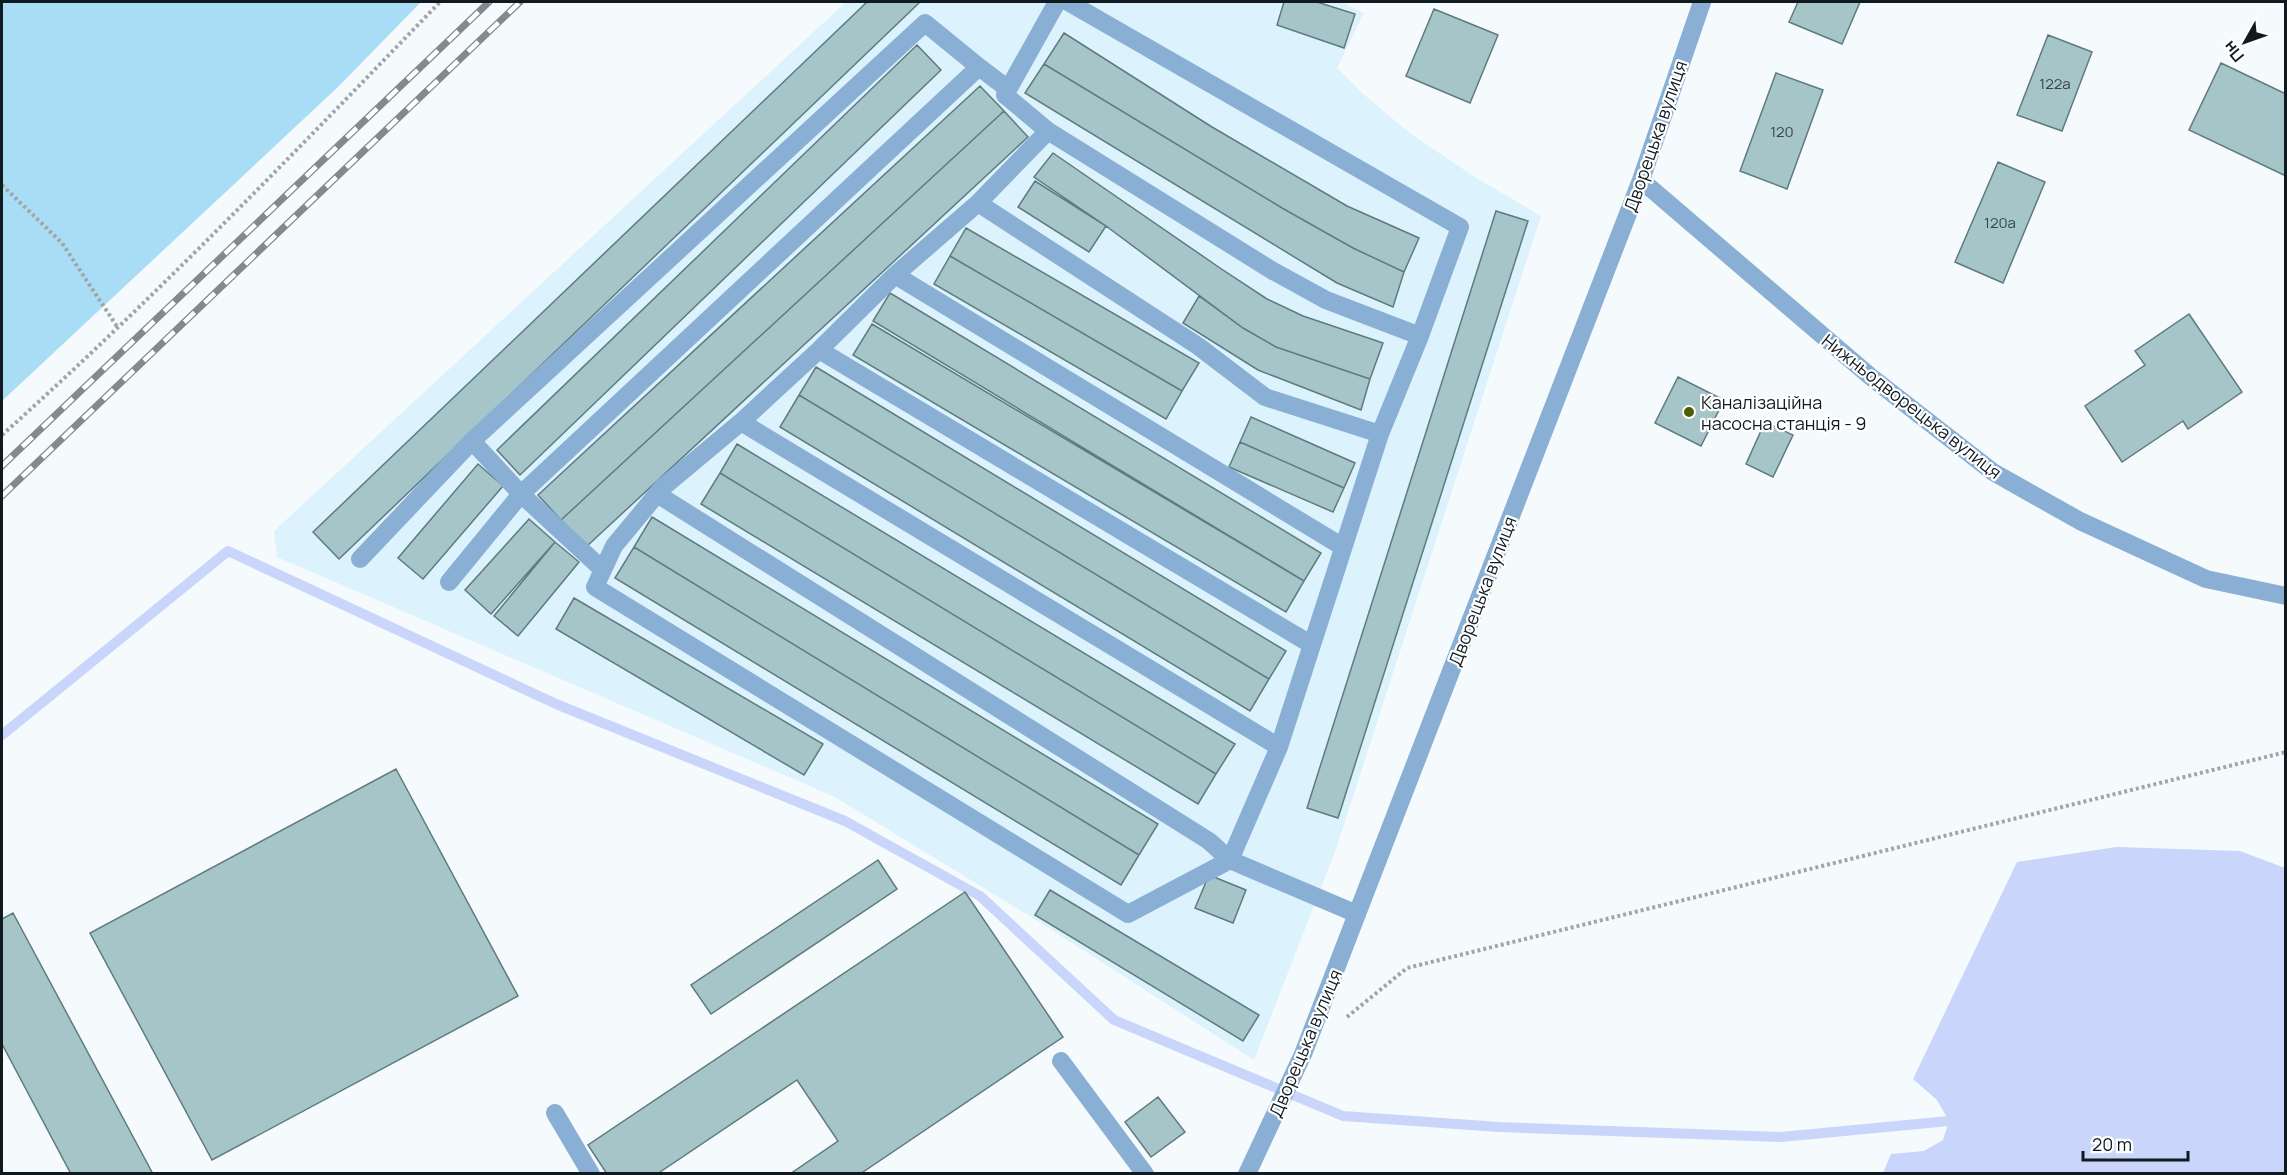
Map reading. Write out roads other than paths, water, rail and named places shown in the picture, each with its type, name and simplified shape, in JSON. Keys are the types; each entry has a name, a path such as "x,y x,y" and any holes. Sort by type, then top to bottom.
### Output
{"street":[{"path":"1058,2 1005,95 1048,131 1273,271 1326,300 1420,336"},
{"path":"1048,131 978,203 895,275 741,422 657,494 614,546 595,587 1128,914 1230,860 1279,747 1380,434 1420,336 1460,226 1068,2"},
{"name":"Дворецька вулиця","path":"1247,1173 1303,1054 1641,180 1702,2"},
{"path":"360,559 472,441 925,23 1008,89"},
{"path":"449,582 521,494 979,67"},
{"name":"Нижньодворецька вулиця","path":"1641,180 1871,377 1993,472 2080,521 2206,579 2286,596"},
{"path":"978,203 1198,346 1265,397 1380,434"},
{"path":"895,275 1343,547"},
{"path":"819,350 1312,645"},
{"path":"741,422 1279,747"},
{"path":"472,441 521,494 603,570"},
{"path":"657,494 1209,841 1230,860 1357,914"},
{"path":"1061,1061 1145,1173"},
{"path":"555,1113 591,1173"}],"waterway":[{"path":"2,735 228,551 556,704 845,821 980,896 1114,1020 1343,1116 1499,1127 1781,1137 1949,1121 1961,1127"}],"railway":[{"path":"2,466 489,2"},
{"path":"2,496 520,2"}],"place":[{"name":"Каналізаційна насосна станція - 9","path":"1689,412"}]}
